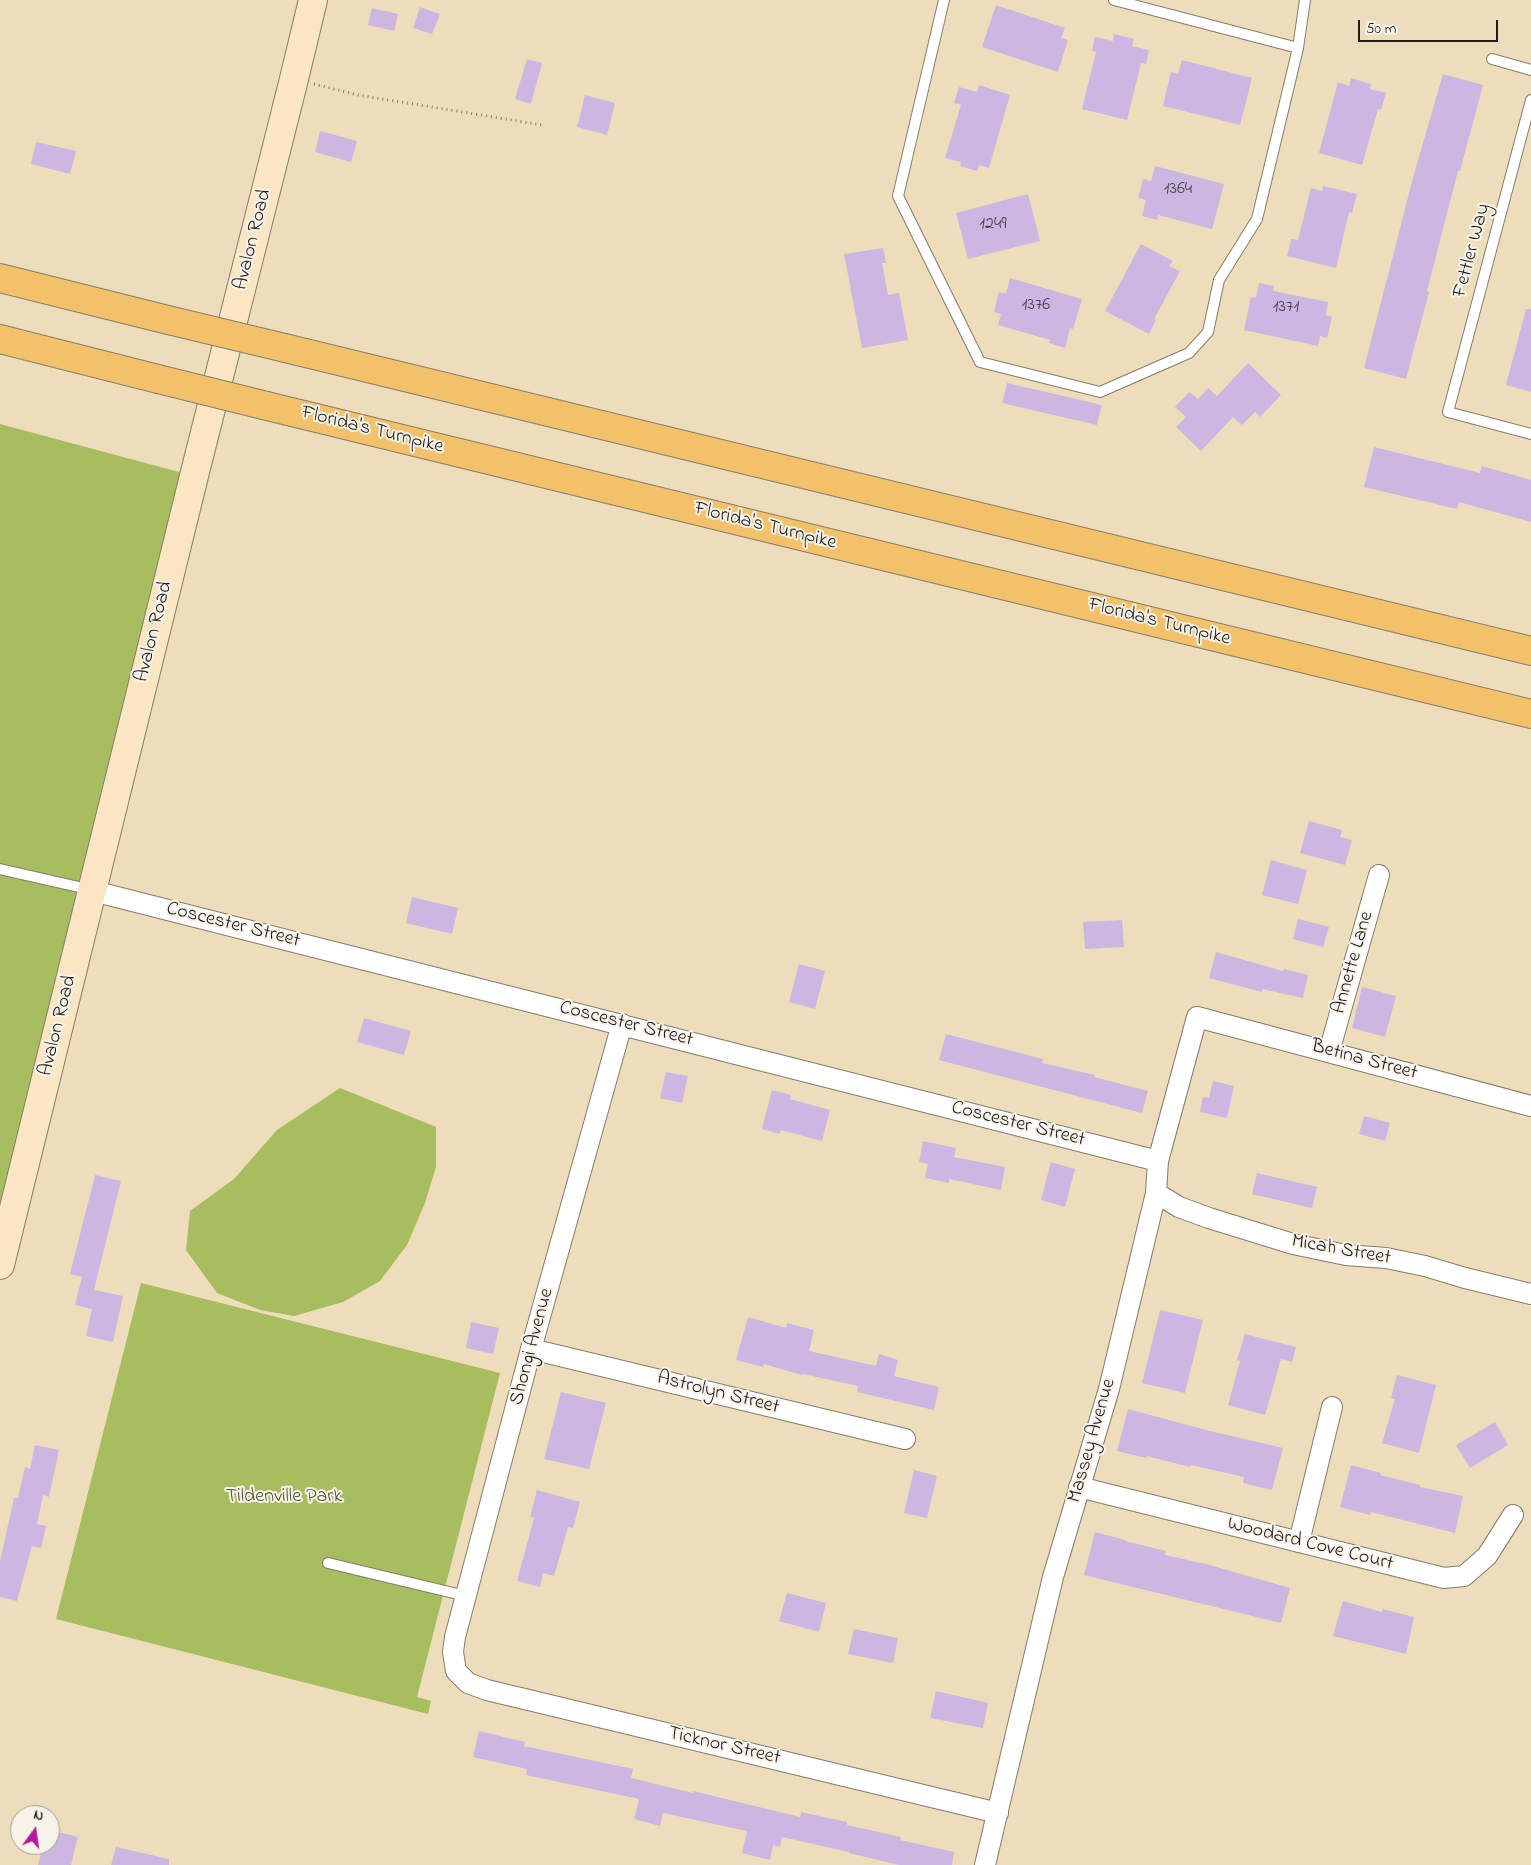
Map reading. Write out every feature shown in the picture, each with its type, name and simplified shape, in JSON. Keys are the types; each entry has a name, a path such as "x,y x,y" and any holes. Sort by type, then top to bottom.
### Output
{"highway":[{"path":"0,278 1531,651"},
{"name":"Florida's Turnpike","path":"0,340 1531,714"}],"main road":[{"name":"Avalon Road","path":"0,1266 191,485 313,0"}],"street":[{"name":"Annette Lane","path":"1329,1052 1379,875"},
{"name":"Coscester Street","path":"93,891 1158,1161"},
{"name":"Betina Street","path":"1197,1017 1531,1106"},
{"name":"Massey Avenue","path":"985,1865 1054,1577 1079,1486 1109,1389 1156,1193 1158,1161 1197,1017"},
{"name":"Shongi Avenue","path":"456,1671 453,1652 455,1637 622,1024"},
{"name":"Micah Street","path":"1156,1193 1179,1207 1293,1244 1346,1255 1386,1258 1425,1266 1531,1294"},
{"name":"Astrolyn Street","path":"532,1349 905,1439"},
{"path":"1298,1542 1332,1407"},
{"name":"Woodard Cove Court","path":"1079,1486 1444,1578 1464,1576 1487,1556 1513,1515"},
{"name":"Ticknor Street","path":"456,1671 468,1682 486,1690 998,1813"}],"lane":[{"path":"944,0 898,196 980,362 1100,392 1188,352 1208,332 1219,280 1257,219 1298,48 1305,0"},
{"path":"1114,0 1298,48"},
{"path":"1492,59 1531,70"},
{"name":"Fettler Way","path":"1531,100 1448,412 1531,434"},
{"path":"0,869 93,891"},
{"path":"328,1563 466,1596"}],"path":[{"path":"294,79 358,95 542,124"}],"green space":[{"path":"0,424 194,476 0,1265"},
{"path":"340,1088 436,1127 436,1167 425,1203 407,1245 380,1281 343,1302 294,1316 260,1310 217,1293 186,1250 190,1211 234,1179 277,1130"},
{"name":"Tildenville Park","path":"141,1283 500,1373 417,1697 431,1701 428,1714 56,1619"}],"building":[{"path":"996,5 1065,28 1061,38 1068,40 1058,72 982,47"},
{"path":"420,7 440,14 432,34 413,28"},
{"path":"372,8 398,14 394,31 368,25"},
{"path":"1114,34 1134,39 1132,46 1149,50 1146,64 1141,63 1127,120 1082,109 1096,52 1092,51 1095,37 1113,41"},
{"path":"527,59 542,63 531,104 515,99"},
{"path":"1182,60 1252,78 1240,125 1163,106 1171,72 1178,74"},
{"path":"1443,74 1483,85 1460,171 1458,171 1406,379 1364,368 1414,174"},
{"path":"1351,78 1371,84 1370,89 1386,93 1381,110 1378,109 1362,165 1319,153 1338,82 1349,86"},
{"path":"979,85 1010,95 989,168 979,165 977,171 960,166 961,162 945,158 961,105 954,103 959,87 977,92"},
{"path":"585,95 615,103 607,135 577,127"},
{"path":"320,131 357,141 351,162 315,152"},
{"path":"36,142 76,151 70,174 31,164"},
{"path":"1155,166 1224,184 1212,229 1158,215 1157,220 1142,216 1146,200 1138,198 1143,179 1151,181"},
{"path":"1323,186 1357,194 1352,213 1349,212 1336,268 1287,256 1291,239 1298,240 1311,188 1322,191"},
{"path":"1028,194 1040,241 968,259 956,213"},
{"path":"1141,244 1173,261 1169,266 1180,271 1154,319 1156,320 1149,334 1105,311"},
{"path":"883,248 886,263 882,263 888,295 899,293 908,340 862,348 844,254"},
{"path":"1010,278 1082,299 1073,329 1070,328 1065,348 1049,343 1050,340 998,325 1001,314 994,312 999,292 1006,294"},
{"path":"1259,283 1274,286 1273,291 1328,302 1326,315 1332,317 1327,338 1320,336 1318,346 1244,330 1251,297 1256,298"},
{"path":"1526,309 1531,309 1531,392 1506,385"},
{"path":"1248,363 1281,395 1260,417 1255,412 1242,425 1233,417 1201,451 1176,427 1186,417 1175,407 1189,392 1198,399 1208,388 1217,396"},
{"path":"1007,383 1102,405 1097,425 1002,403"},
{"path":"1374,447 1480,473 1482,466 1531,480 1531,522 1459,502 1457,509 1364,487"},
{"path":"1309,821 1342,830 1340,837 1352,840 1345,865 1300,853"},
{"path":"1271,860 1307,870 1298,904 1262,895"},
{"path":"412,897 458,908 452,934 406,923"},
{"path":"1298,919 1329,927 1323,947 1293,939"},
{"path":"1122,920 1124,947 1085,949 1083,922"},
{"path":"1216,952 1283,971 1284,969 1308,975 1303,998 1262,989 1262,992 1209,978"},
{"path":"799,964 825,971 815,1009 789,1002"},
{"path":"1362,987 1396,996 1385,1037 1352,1028"},
{"path":"364,1018 411,1031 404,1055 357,1042"},
{"path":"946,1034 1043,1059 1042,1063 1095,1075 1094,1077 1148,1091 1142,1113 939,1060"},
{"path":"666,1072 688,1076 682,1103 660,1098"},
{"path":"1213,1081 1234,1086 1227,1118 1200,1112 1203,1097 1209,1098"},
{"path":"772,1090 791,1095 790,1099 830,1110 822,1141 781,1130 780,1134 762,1129"},
{"path":"1364,1116 1390,1123 1385,1141 1359,1134"},
{"path":"923,1141 956,1148 954,1157 1005,1167 1001,1190 949,1179 949,1183 925,1178 928,1164 919,1162"},
{"path":"1051,1162 1075,1169 1065,1207 1041,1200"},
{"path":"1257,1173 1317,1187 1312,1208 1252,1194"},
{"path":"95,1175 121,1181 94,1290 123,1296 113,1342 86,1336 92,1309 75,1305 82,1277 70,1274"},
{"path":"1160,1310 1203,1320 1185,1393 1142,1383"},
{"path":"748,1317 786,1328 787,1323 814,1330 809,1351 876,1366 879,1354 898,1360 894,1376 939,1387 934,1410 857,1392 858,1386 802,1375 764,1364 763,1367 736,1360"},
{"path":"471,1322 499,1328 493,1354 466,1348"},
{"path":"1245,1334 1296,1347 1292,1362 1281,1359 1265,1415 1228,1405 1240,1361 1237,1360"},
{"path":"1397,1375 1436,1385 1419,1453 1382,1443 1395,1399 1391,1398"},
{"path":"561,1392 606,1403 589,1469 544,1459"},
{"path":"1128,1409 1283,1448 1272,1490 1243,1483 1244,1477 1117,1451"},
{"path":"1495,1422 1508,1445 1470,1468 1456,1445"},
{"path":"35,1445 59,1450 49,1497 43,1495 37,1524 46,1526 41,1548 32,1546 17,1601 0,1597 0,1561 14,1498 18,1498 25,1467 30,1469"},
{"path":"1351,1465 1381,1473 1380,1475 1420,1485 1420,1487 1463,1496 1455,1533 1371,1512 1370,1515 1340,1507"},
{"path":"914,1470 937,1476 927,1518 904,1513"},
{"path":"537,1490 580,1502 573,1528 568,1527 554,1576 543,1573 540,1587 517,1581 534,1518 530,1517"},
{"path":"1095,1532 1166,1551 1165,1555 1206,1564 1290,1588 1281,1623 1084,1575"},
{"path":"787,1593 826,1603 819,1632 779,1621"},
{"path":"1343,1601 1382,1612 1383,1609 1414,1617 1406,1654 1333,1636"},
{"path":"854,1629 898,1638 893,1663 848,1654"},
{"path":"936,1691 988,1703 983,1728 930,1718"},
{"path":"479,1731 525,1742 524,1746 633,1769 631,1778 800,1817 801,1812 847,1822 847,1825 901,1837 900,1840 954,1852 952,1865 899,1865 782,1837 780,1847 773,1845 770,1860 742,1853 747,1831 663,1813 660,1826 634,1819 639,1799 526,1775 527,1769 473,1757"},
{"path":"60,1832 78,1837 71,1865 38,1865 40,1855 60,1855"},
{"path":"116,1847 169,1859 169,1865 111,1865"}]}
